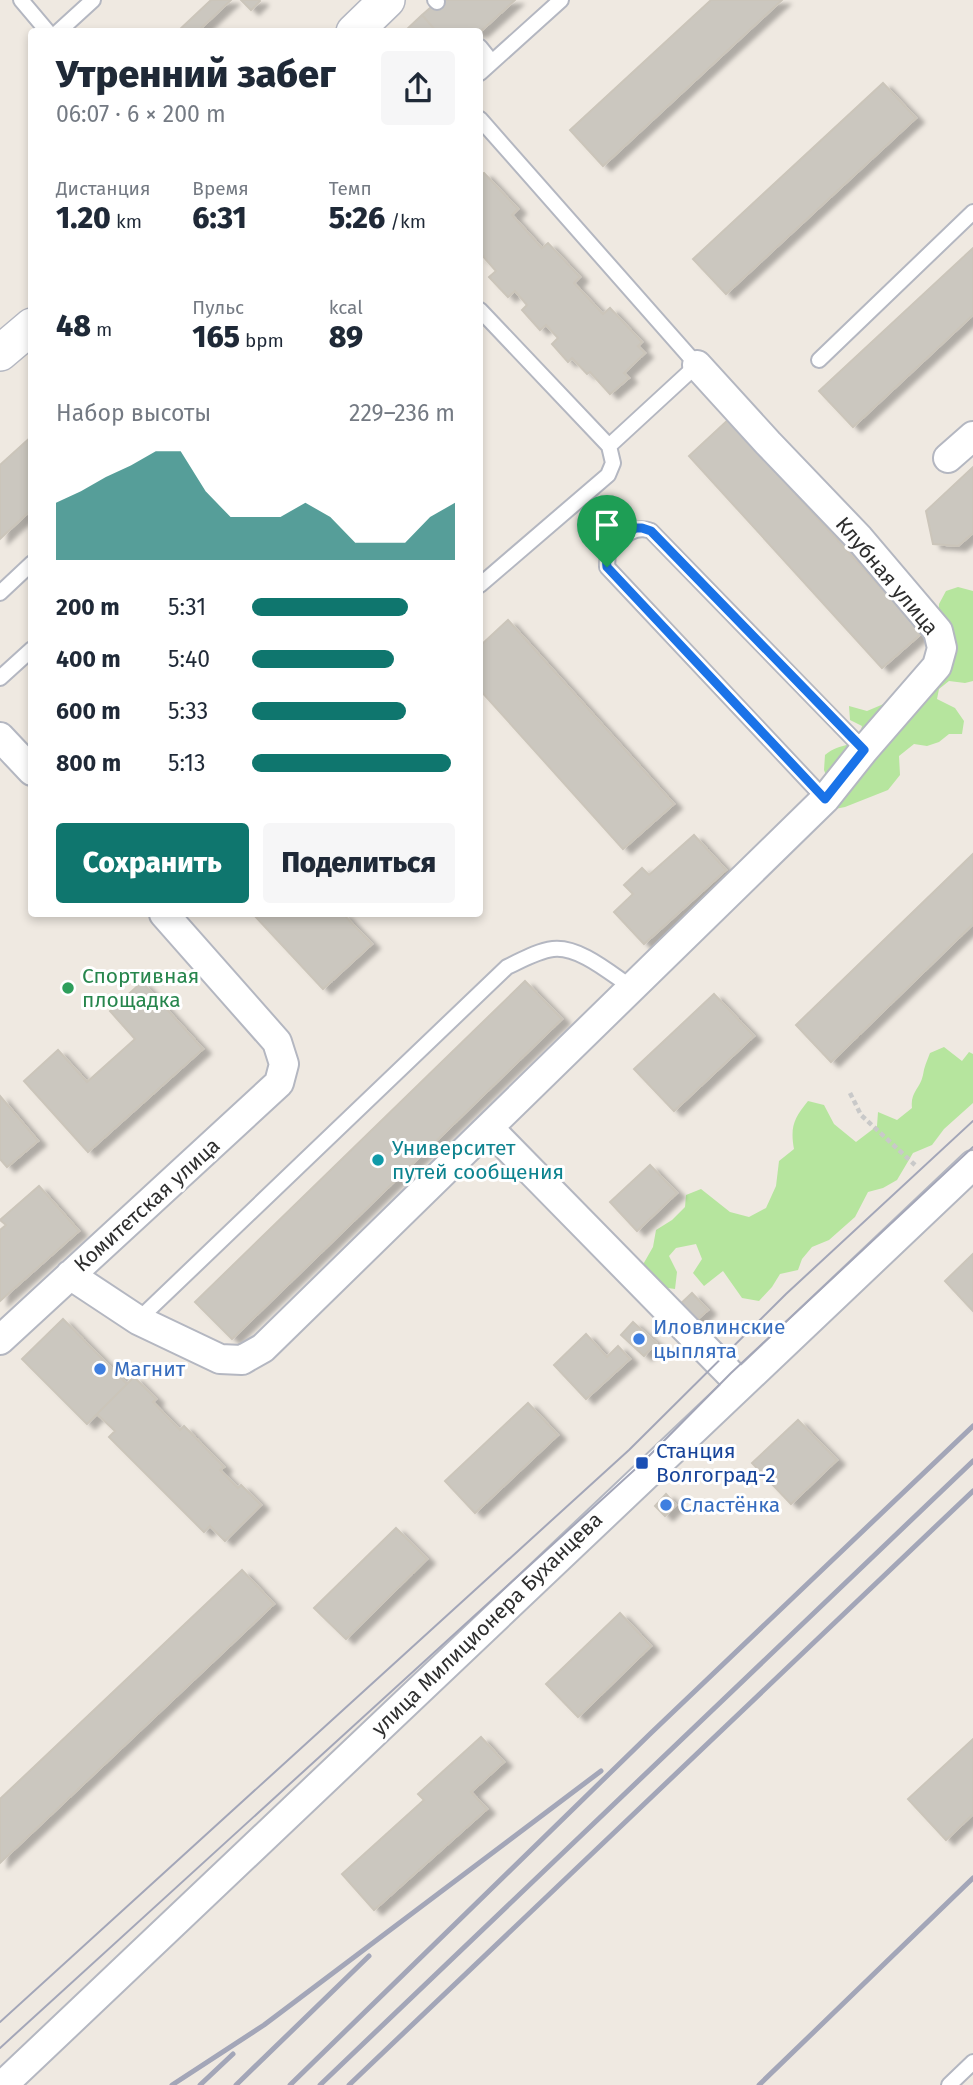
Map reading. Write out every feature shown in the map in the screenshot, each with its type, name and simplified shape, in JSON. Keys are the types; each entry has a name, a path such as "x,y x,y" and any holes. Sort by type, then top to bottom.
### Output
{"street":[{"path":"358,28 387,0"},
{"path":"0,353 28,329"},
{"name":"Клубная улица","path":"70,1275 138,1320 220,1359 242,1360 263,1348 825,799 937,666 942,648 938,631 859,538 697,365"},
{"path":"948,458 973,436"},
{"path":"0,737 28,767"},
{"name":"Комитетская улица","path":"0,1340 279,1083 284,1064 277,1042 167,917"},
{"path":"489,1128 740,1384"},
{"name":"улица Милиционера Буханцева","path":"3,2085 973,1165"}],"lane":[{"path":"21,0 45,28"},
{"path":"62,28 93,0"},
{"path":"483,70 561,0"},
{"path":"483,51 492,62"},
{"path":"483,122 697,365 609,446"},
{"path":"819,360 973,212"},
{"path":"483,313 609,446 613,463 608,475 483,582"},
{"path":"825,799 607,567 608,551 635,528 651,531 864,750"},
{"path":"0,593 28,567"},
{"path":"0,678 28,653"},
{"path":"138,1320 507,967 553,949 573,950 631,987"},
{"path":"948,2085 973,2062"}],"path":[{"path":"850,1093 861,1115 915,1165"}],"green space":[{"path":"958,587 973,591 973,681 949,681 939,689 937,699 955,708 964,721 962,734 949,734 939,742 927,746 914,744 899,756 900,775 888,790 830,810 829,783 824,770 825,755 856,739 862,726 850,720 849,706 867,711 886,703 913,700 938,625 939,604 946,591"},
{"path":"944,1047 962,1061 969,1052 973,1054 973,1103 944,1129 932,1145 913,1153 897,1180 868,1192 855,1217 829,1240 812,1247 802,1259 798,1270 780,1274 759,1301 742,1298 723,1271 704,1286 693,1273 702,1259 696,1244 676,1248 669,1256 677,1272 675,1289 653,1286 637,1275 653,1247 656,1230 672,1220 685,1207 686,1195 701,1189 730,1212 749,1217 766,1208 776,1186 779,1161 794,1149 794,1123 808,1101 824,1105 834,1124 856,1142 877,1126 878,1112 897,1120 912,1108 912,1098 922,1080 930,1053"}],"building":[{"path":"211,0 231,0 201,28 181,28"},
{"path":"241,0 259,0 260,1 251,10"},
{"path":"439,0 515,0 483,29 433,28 422,15"},
{"path":"711,0 782,0 603,166 570,130"},
{"path":"422,15 433,28 408,28"},
{"path":"883,83 916,118 726,294 693,259"},
{"path":"483,174 518,209 512,215 542,248 548,243 580,277 574,283 603,314 610,308 642,342 638,346 645,353 624,373 629,378 610,394 590,372 587,374 572,358 568,362 552,344 558,338 546,325 540,330 522,310 527,305 515,291 508,297 489,277 496,271 483,256"},
{"path":"973,248 973,315 853,427 819,391"},
{"path":"728,420 922,633 882,668 689,456"},
{"path":"28,440 28,513 0,539 0,465"},
{"path":"973,467 973,533 958,546 933,544 926,511"},
{"path":"508,620 674,804 623,849 483,693 483,643"},
{"path":"694,835 726,870 644,944 614,912 633,894 624,885 642,868 649,875"},
{"path":"973,854 973,924 831,1062 796,1025"},
{"path":"256,917 346,917 372,944 323,989"},
{"name":"Университет путей сообщения","path":"525,981 562,1019 232,1339 195,1302"},
{"path":"142,982 203,1049 88,1152 24,1081 58,1050 87,1082 135,1039 110,1011"},
{"path":"714,994 754,1036 674,1111 634,1069"},
{"path":"0,1096 38,1141 7,1167 0,1159"},
{"path":"650,1165 677,1193 637,1231 610,1202"},
{"path":"39,1186 79,1231 0,1301 0,1230 6,1225 0,1220"},
{"path":"973,1254 973,1311 945,1281"},
{"path":"692,1293 708,1310 691,1325 675,1309"},
{"path":"63,1319 127,1384 87,1424 22,1359"},
{"name":"Иловлинские цыплята","path":"633,1322 656,1343 644,1356 621,1335"},
{"path":"586,1334 607,1357 618,1346 630,1359 586,1399 554,1365"},
{"path":"134,1377 156,1399 153,1402 180,1430 184,1426 224,1467 220,1470 238,1488 241,1485 261,1505 225,1541 210,1526 204,1532 109,1437 115,1431 97,1414"},
{"path":"528,1403 558,1435 475,1513 445,1481"},
{"path":"798,1420 837,1460 791,1504 752,1463"},
{"name":"Сластёнка","path":"666,1494 676,1505 665,1516 655,1506"},
{"path":"396,1528 427,1559 346,1639 314,1608"},
{"path":"242,1570 274,1604 0,1863 0,1799"},
{"path":"620,1613 651,1646 578,1717 546,1684"},
{"path":"481,1737 504,1762 471,1792 487,1809 374,1910 342,1874 424,1800 418,1794"},
{"path":"973,1739 973,1814 946,1840 908,1799"}],"tram line":[{"path":"0,2022 629,1450 786,1294 973,1121"},
{"path":"0,2048 642,1463 731,1373 973,1147"}],"railway":[{"path":"290,2085 651,1733 973,1426"},
{"path":"320,2085 973,1461"},
{"path":"349,2085 973,1491"},
{"path":"172,2085 264,2025 601,1771"},
{"path":"759,2085 973,1878"},
{"path":"236,2085 369,1956"},
{"path":"200,2085 233,2054"}],"place":[{"name":"Спортивная площадка","path":"68,988"},
{"name":"Университет путей сообщения","path":"378,1160"},
{"name":"Иловлинские цыплята","path":"639,1339"},
{"name":"Магнит","path":"100,1369"},
{"name":"Станция Волгоград-2","path":"642,1463"},
{"name":"Сластёнка","path":"666,1505"}],"route":[{"path":"635,528 651,531 864,750 825,799 771,741 607,567 608,551 635,528"}]}
